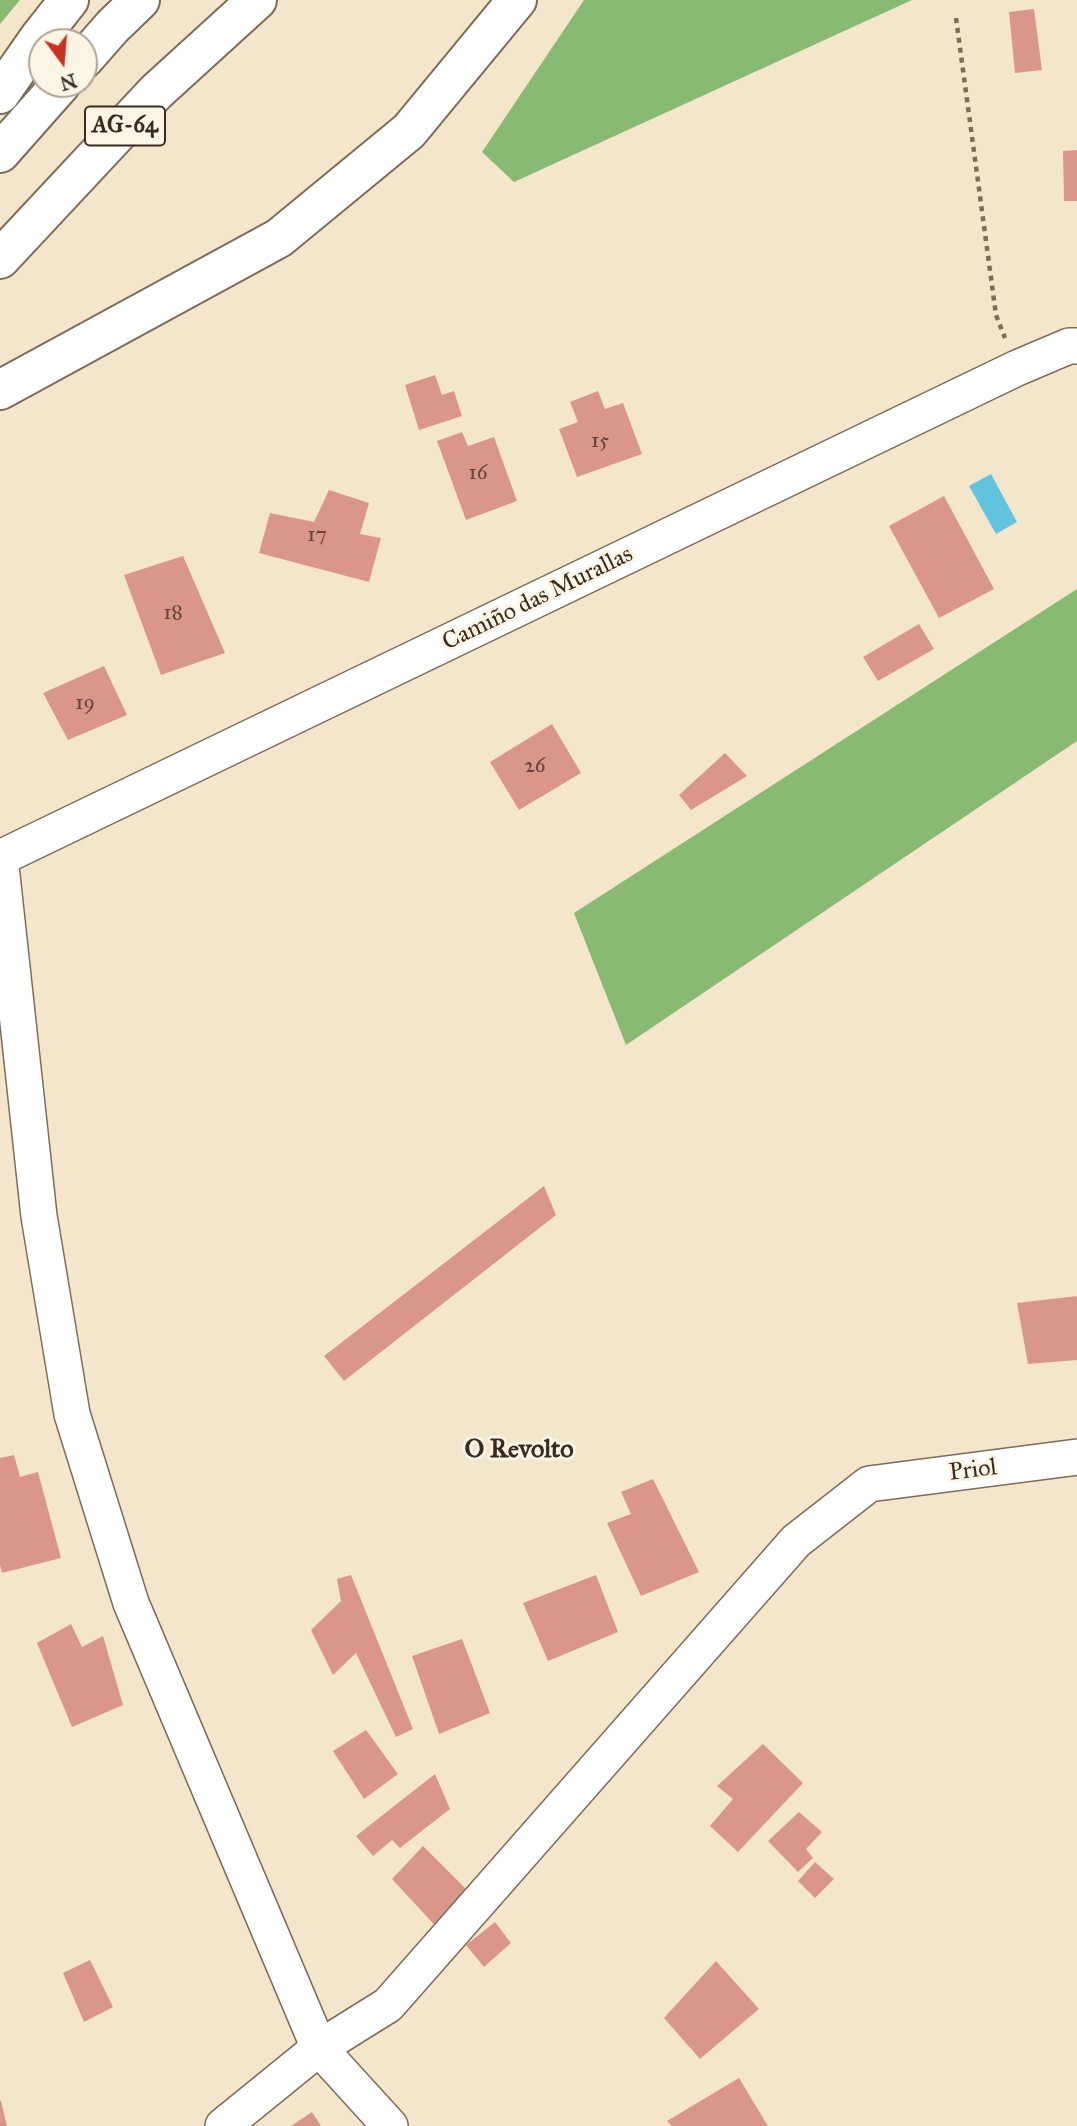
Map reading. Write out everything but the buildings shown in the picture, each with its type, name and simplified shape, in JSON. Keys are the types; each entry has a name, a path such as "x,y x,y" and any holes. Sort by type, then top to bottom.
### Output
{"highway":[{"path":"0,94 39,37 69,0"},
{"path":"98,43 140,0"},
{"name":"AG-64","path":"0,259 156,92 257,0"},
{"path":"0,390 279,238 409,131 517,0"},
{"name":"AG-64","path":"0,153 49,98"}],"street":[{"name":"Camiño das Murallas","path":"0,858 1017,368 1069,346 1077,346"},
{"path":"0,858 39,1216 72,1414 131,1603 318,2048 390,2126"},
{"name":"Priol","path":"318,2048 388,2005 796,1541 869,1484 1077,1457"},
{"path":"222,2126 318,2048"}],"path":[{"path":"956,18 996,315 1017,368"}],"green space":[{"path":"0,0 20,0 0,24"},
{"path":"584,0 912,0 514,182 482,152"},
{"path":"1077,589 1077,741 626,1045 574,913"}],"water":[{"path":"991,474 1017,522 996,534 969,486"}],"district":[{"name":"O Revolto","path":"519,1451"}]}
